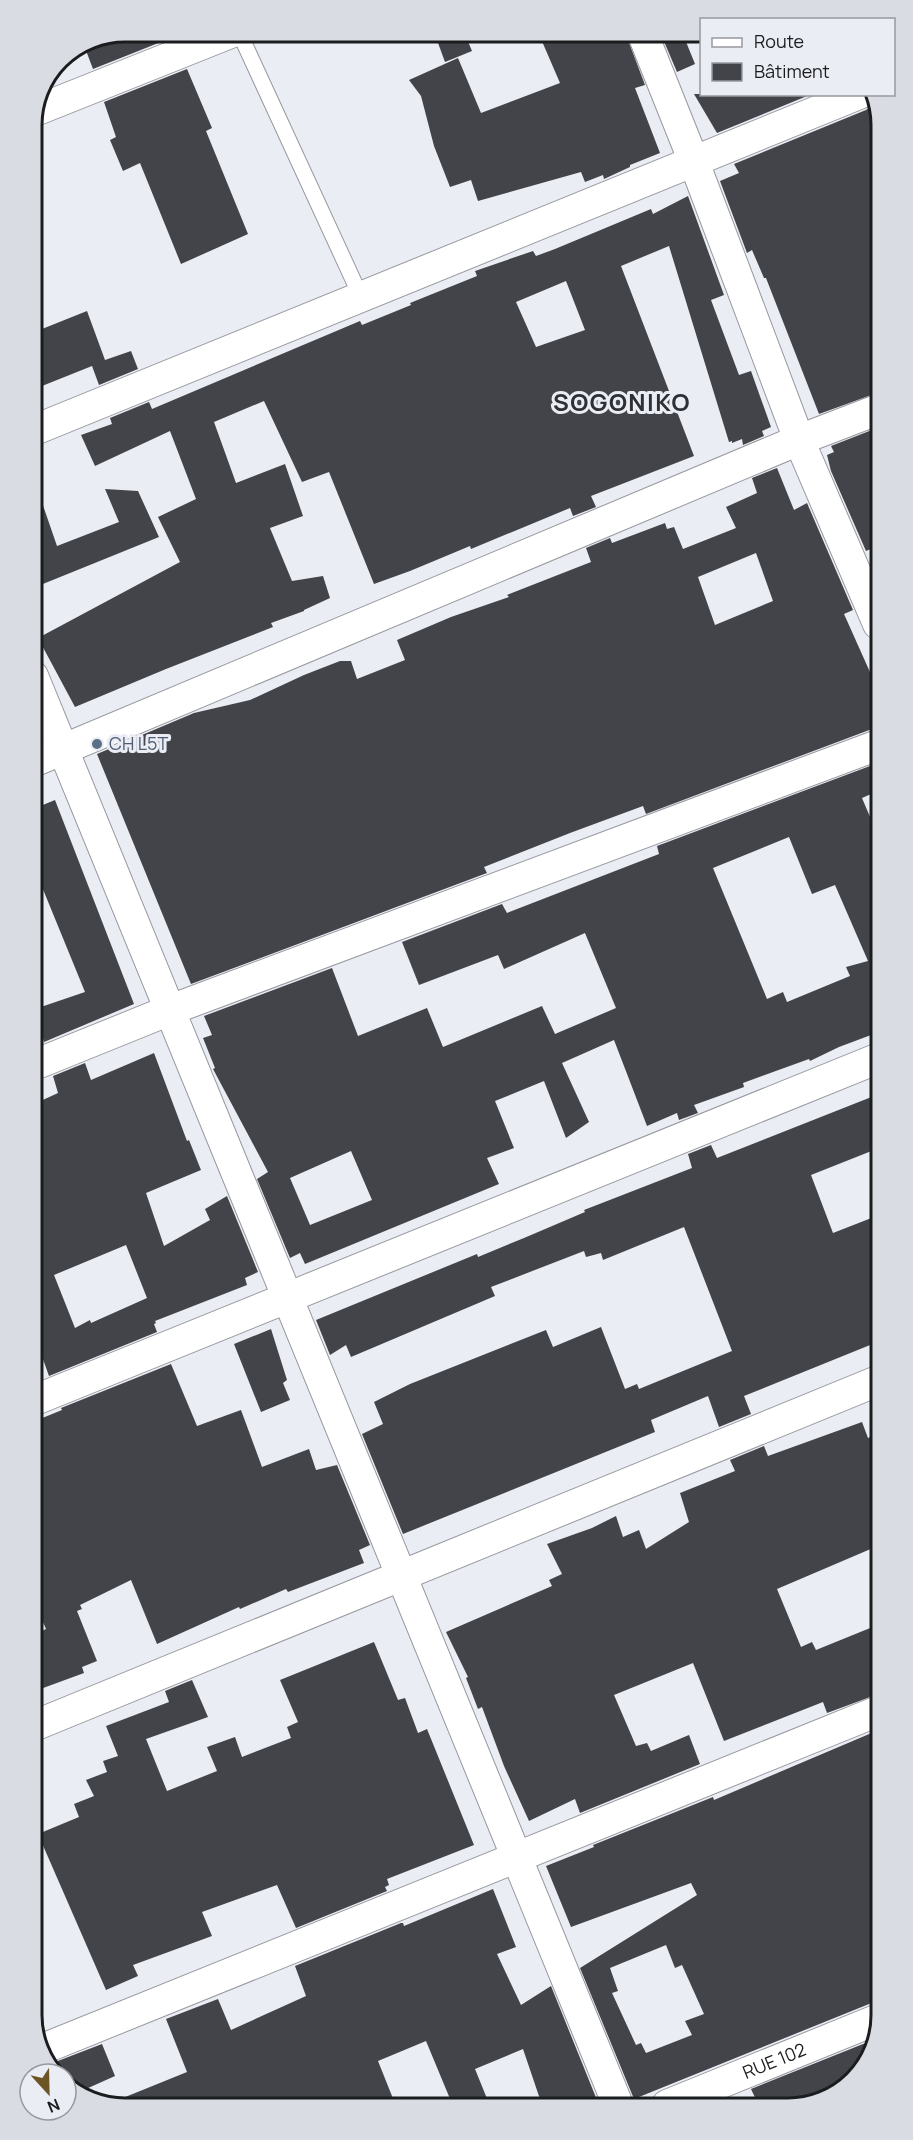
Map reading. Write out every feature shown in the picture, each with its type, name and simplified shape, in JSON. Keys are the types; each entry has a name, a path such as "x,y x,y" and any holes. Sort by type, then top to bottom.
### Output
{"street":[{"path":"44,107 208,42"},
{"path":"646,42 799,440 871,608"},
{"path":"42,427 854,96"},
{"path":"42,758 799,440 871,413"},
{"path":"42,698 615,2098"},
{"path":"42,1062 170,1011 871,748"},
{"path":"42,1397 871,1061"},
{"path":"42,1723 871,1384"},
{"path":"48,2047 871,1714"},
{"name":"RUE 102","path":"684,2098 870,2022"}],"lane":[{"path":"244,42 361,297"}],"building":[{"path":"125,42 161,42 93,69 86,52 93,48"},
{"path":"438,42 468,42 472,51 445,62"},
{"path":"542,42 629,42 645,85 635,88 660,153 604,179 603,175 585,182 581,172 478,201 471,180 450,187 434,146 421,96 409,80 458,58 481,113 560,83"},
{"path":"664,42 686,42 695,64 677,72"},
{"path":"187,69 212,128 206,131 248,234 181,264 140,163 123,171 110,140 116,137 104,102"},
{"path":"694,94 700,94 700,96 807,96 717,133"},
{"path":"869,108 871,125 871,395 819,414 766,278 752,250 747,253 720,181 739,173 734,164"},
{"path":"688,196 724,295 711,300 739,375 751,371 771,427 762,431 764,436 743,445 742,439 729,442 669,246 621,266 694,456 591,496 596,507 573,516 570,508 471,549 470,546 374,584 329,472 302,482 264,401 214,422 236,483 285,464 303,516 270,528 292,581 323,576 330,598 304,611 271,623 273,627 75,707 42,645 42,636 180,562 158,517 196,499 170,431 95,466 81,435 112,424 110,418 149,402 152,409 360,321 362,325 411,305 410,303 477,276 475,271 533,251 536,256 651,209 653,214","holes":["566,281 585,330 536,347 516,302"]},
{"path":"87,311 105,360 131,351 138,369 99,385 92,366 42,386 42,329"},
{"path":"871,430 871,549 866,551 831,471 827,455 834,452 831,446"},
{"path":"777,468 794,510 807,503 853,610 844,614 871,674 871,729 646,814 643,806 570,833 484,867 487,873 191,984 97,754 194,713 250,700 340,661 351,661 357,679 405,660 397,640 451,617 509,597 507,595 591,562 586,548 610,538 612,543 665,523 667,529 674,527 683,549 736,528 726,507 757,493 752,478","holes":["756,553 773,601 715,625 698,577"]},
{"path":"105,489 138,491 159,537 42,584 42,502 57,546 119,522"},
{"path":"871,766 871,794 862,798 871,819 871,1035 810,1061 809,1059 743,1083 744,1087 694,1105 698,1113 679,1120 677,1113 647,1126 614,1040 562,1063 589,1122 566,1138 544,1081 495,1101 514,1148 487,1158 499,1184 305,1264 300,1253 290,1258 257,1179 268,1172 213,1069 215,1068 203,1038 212,1035 204,1016 332,968 358,1036 427,1008 443,1047 542,1006 555,1034 616,1008 585,933 504,969 498,955 419,985 402,942 502,904 507,913 659,854 657,846","holes":["789,837 812,894 835,885 868,961 846,967 850,976 787,1002 783,992 767,999 713,868","351,1151 372,1200 310,1225 290,1178"]},
{"path":"55,800 134,1004 44,1042 42,1007 85,992 42,887 42,805"},
{"path":"154,1053 187,1141 189,1140 201,1170 146,1193 164,1246 210,1220 205,1209 227,1196 258,1272 245,1278 247,1285 155,1321 157,1332 49,1376 42,1356 42,1100 58,1093 53,1076 85,1063 91,1080","holes":["126,1245 147,1298 91,1323 90,1320 75,1328 54,1275"]},
{"path":"871,1097 871,1151 811,1175 833,1233 871,1218 871,1345 744,1396 751,1414 719,1427 708,1396 651,1420 655,1432 403,1534 362,1434 383,1424 374,1402 410,1384 546,1330 553,1347 601,1327 625,1389 637,1384 639,1389 732,1351 684,1227 603,1260 601,1253 586,1257 584,1251 491,1287 495,1296 351,1357 346,1345 330,1355 316,1320 477,1254 478,1257 585,1212 584,1210 692,1168 688,1154 711,1145 717,1158"},
{"path":"271,1329 287,1380 283,1383 290,1400 261,1412 234,1344"},
{"path":"171,1364 197,1426 241,1410 262,1467 309,1449 316,1470 337,1465 370,1545 359,1550 364,1563 288,1592 286,1589 240,1609 239,1607 157,1644 131,1580 80,1605 82,1609 77,1611 97,1661 82,1667 84,1673 42,1688 42,1631 46,1629 42,1620 42,1418 62,1410 61,1408"},
{"path":"862,1422 868,1438 871,1437 871,1549 777,1589 801,1647 812,1642 816,1650 871,1628 871,1697 827,1713 823,1702 724,1741 693,1663 614,1695 636,1746 647,1743 651,1751 689,1735 700,1764 580,1813 575,1799 529,1821 504,1766 482,1707 478,1709 466,1678 468,1677 446,1632 552,1586 549,1580 562,1574 547,1544 592,1528 616,1516 623,1537 639,1530 646,1549 689,1522 680,1493 735,1471 730,1460 764,1446 768,1456"},
{"path":"374,1642 398,1700 405,1698 418,1733 427,1729 474,1845 387,1879 389,1885 385,1887 387,1891 296,1928 277,1885 202,1912 212,1936 133,1965 138,1976 106,1990 42,1843 42,1832 79,1817 74,1804 94,1796 86,1780 107,1772 103,1761 118,1756 106,1726 169,1702 165,1691 192,1680 208,1717 146,1739 167,1791 217,1771 207,1747 235,1737 242,1757 291,1738 287,1727 298,1722 280,1680"},
{"path":"871,1733 871,2003 634,2098 580,1968 697,1895 691,1883 571,1927 546,1866 713,1797 714,1800","holes":["666,1945 675,1968 682,1965 704,2014 685,2021 692,2035 646,2053 641,2043 636,2045 612,1993 618,1991 610,1968"]},
{"path":"493,1889 516,1947 497,1954 521,2005 551,1986 596,2098 540,2098 523,2049 475,2069 487,2098 450,2098 426,2041 378,2061 393,2098 123,2098 187,2072 166,2019 218,1999 231,2030 306,1996 295,1966 401,1923 404,1926"},
{"path":"867,2043 847,2074 815,2094 788,2098 755,2098 751,2089"},
{"path":"102,2044 115,2076 87,2088 78,2083 78,2062 57,2062"}],"place":[{"name":"CH L5T","path":"97,744"}],"district":[{"name":"SOGONIKO","path":"622,403"}]}
